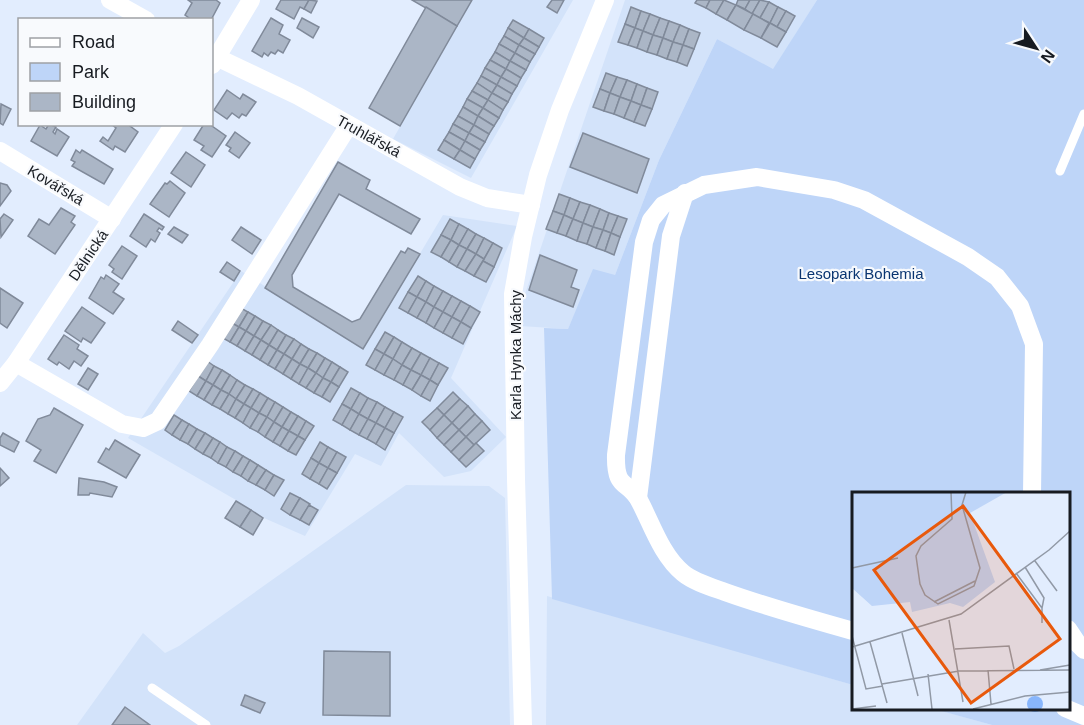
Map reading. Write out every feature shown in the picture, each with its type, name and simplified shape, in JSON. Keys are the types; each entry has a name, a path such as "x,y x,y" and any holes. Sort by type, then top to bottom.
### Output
{"street":[{"path":"110,0 142,18"},
{"path":"214,59 251,0"},
{"name":"Karla Hynka Máchy","path":"523,725 513,294 523,237 538,175 560,110 605,0"},
{"name":"Truhlářská","path":"214,59 298,96 460,187 487,198 531,205"},
{"path":"16,363 122,424 143,428 158,421 210,345 349,125"},
{"name":"Dělnická","path":"0,383 16,363 173,126"},
{"name":"Kovářská","path":"0,151 112,219"},
{"path":"852,631 759,604 700,583 682,573 663,550 638,498 620,482 616,462 645,242 651,220 663,205 704,185 757,177 834,190 864,200 968,256 997,277 1020,306 1034,344 1032,492"},
{"path":"638,498 671,236 685,193"},
{"path":"1069,630 1084,650"},
{"path":"1069,710 1084,716"}],"lane":[{"path":"1059,171 1084,114"},
{"path":"152,688 206,725"}],"shaded area":[{"path":"472,0 573,0 471,178 393,139"},
{"path":"625,0 817,0 773,70 717,39 659,160 615,275 580,302 568,329 520,326 523,300"},
{"path":"443,215 517,226 451,378 506,437 471,471 444,477 399,433 381,466 355,454 305,536 264,518 253,535 225,518 236,500 128,438 241,271 363,349"},
{"path":"406,485 489,486 505,498 510,725 77,725 143,633 165,653 179,646"},
{"path":"547,596 852,685 852,710 939,710 992,725 546,725"}],"green space":[{"name":"Lesopark Bohemia","path":"817,0 1084,0 1084,725 992,725 938,710 1069,710 1069,492 852,492 852,685 552,599 544,328 568,329 593,269 615,275 659,160 717,39 773,69"}],"building":[{"path":"188,0 216,0 220,3 212,18 189,18 185,15 192,3"},
{"path":"281,0 309,0 304,9 300,7 294,19 276,9"},
{"path":"309,0 317,1 311,13 304,9"},
{"path":"412,0 472,0 457,26"},
{"path":"552,0 564,0 557,13 547,7"},
{"path":"697,0 710,0 706,8 695,3"},
{"path":"710,0 724,0 716,14 706,8"},
{"path":"724,0 736,5 727,20 716,14"},
{"path":"738,0 750,0 745,9 736,5"},
{"path":"750,0 760,0 752,14 745,9"},
{"path":"760,0 769,2 760,18 752,14"},
{"path":"769,2 778,7 770,23 760,18"},
{"path":"736,5 753,14 744,30 727,20"},
{"path":"426,7 457,26 400,126 369,108"},
{"path":"631,7 641,11 635,28 625,24"},
{"path":"778,7 786,11 777,27 770,23"},
{"path":"641,11 650,14 643,31 635,28"},
{"path":"786,11 795,16 786,32 777,27"},
{"path":"650,14 660,18 653,35 643,31"},
{"path":"753,14 769,23 761,38 744,30"},
{"path":"271,18 283,25 279,34 290,40 283,53 278,50 275,54 271,52 268,56 264,53 262,57 252,51"},
{"path":"302,18 319,27 313,38 297,28"},
{"path":"660,18 669,21 663,38 653,35"},
{"path":"513,20 529,29 524,38 508,28"},
{"path":"669,21 680,25 673,42 663,38"},
{"path":"770,23 786,32 777,47 761,38"},
{"path":"625,24 635,28 628,45 618,42"},
{"path":"680,25 689,29 683,45 673,42"},
{"path":"508,28 524,38 519,45 504,36"},
{"path":"635,28 643,31 637,48 628,45"},
{"path":"529,29 544,38 539,47 524,38"},
{"path":"689,29 700,33 694,49 683,45"},
{"path":"643,31 653,35 647,52 637,48"},
{"path":"653,35 663,38 657,55 647,52"},
{"path":"504,36 519,45 515,53 499,44"},
{"path":"524,38 539,47 535,54 519,45"},
{"path":"663,38 673,42 667,59 657,55"},
{"path":"673,42 683,45 677,62 667,59"},
{"path":"499,44 515,53 510,61 495,52"},
{"path":"519,45 535,54 530,62 515,53"},
{"path":"683,45 694,49 687,66 677,62"},
{"path":"495,52 510,61 506,69 490,60"},
{"path":"515,53 530,62 526,70 510,61"},
{"path":"490,60 506,69 501,77 485,68"},
{"path":"510,61 526,70 521,78 506,69"},
{"path":"485,68 501,77 497,85 481,76"},
{"path":"506,69 521,78 517,86 501,77"},
{"path":"606,73 617,77 610,93 600,89"},
{"path":"481,76 497,85 492,93 477,83"},
{"path":"501,77 517,86 512,94 497,85"},
{"path":"617,77 627,80 620,97 610,93"},
{"path":"627,80 637,84 631,101 620,97"},
{"path":"477,83 492,93 488,100 472,91"},
{"path":"637,84 647,88 641,105 631,101"},
{"path":"497,85 512,94 508,102 492,93"},
{"path":"647,88 658,92 652,109 641,105"},
{"path":"600,89 610,93 604,111 593,107"},
{"path":"227,90 240,99 243,94 256,102 246,116 242,114 239,118 232,113 227,119 214,110"},
{"path":"472,91 488,100 483,108 467,99"},
{"path":"492,93 508,102 503,110 488,100"},
{"path":"610,93 620,97 614,114 604,111"},
{"path":"620,97 631,101 624,118 614,114"},
{"path":"467,99 483,108 478,116 463,107"},
{"path":"488,100 503,110 499,118 483,108"},
{"path":"631,101 641,105 634,122 624,118"},
{"path":"1,104 11,109 3,125 0,123"},
{"path":"641,105 652,109 645,126 634,122"},
{"path":"463,107 478,116 474,125 458,116"},
{"path":"483,108 499,118 494,126 478,116"},
{"path":"458,116 474,125 469,133 453,124"},
{"path":"478,116 494,126 489,134 474,125"},
{"path":"453,124 469,133 465,141 449,132"},
{"path":"474,125 489,134 485,142 469,133"},
{"path":"39,126 46,129 48,126 54,126 56,127 53,132 55,134 57,129 69,137 57,156 31,141"},
{"path":"114,126 130,126 138,132 125,152 115,146 113,150 100,141 103,137 108,141 116,128"},
{"path":"203,126 212,126 226,136 212,157 201,150 204,146 194,140"},
{"path":"235,132 250,143 239,158 229,151 231,148 226,145"},
{"path":"449,132 465,141 460,150 444,140"},
{"path":"469,133 485,142 480,150 465,141"},
{"path":"583,133 649,159 637,193 570,167"},
{"path":"444,140 460,150 454,159 438,150"},
{"path":"465,141 480,150 475,159 460,150"},
{"path":"76,150 80,153 82,150 113,169 104,184 72,166 75,162 71,160"},
{"path":"460,150 475,159 470,168 454,159"},
{"path":"186,152 205,165 191,187 171,173"},
{"path":"338,162 370,180 366,189 420,219 411,234 339,194 292,275 293,287 352,322 360,319 401,251 405,253 408,248 420,254 363,349 265,288"},
{"path":"170,181 185,193 169,217 150,204 165,183"},
{"path":"0,183 7,185 11,191 0,206"},
{"path":"559,194 570,198 564,215 553,211"},
{"path":"570,198 580,202 573,219 564,215"},
{"path":"580,202 590,205 583,223 573,219"},
{"path":"590,205 600,209 593,227 583,223"},
{"path":"61,208 75,216 71,222 75,225 55,254 28,236 39,219 49,225"},
{"path":"600,209 609,213 603,230 593,227"},
{"path":"553,211 564,215 557,233 546,229"},
{"path":"609,213 618,216 611,233 603,230"},
{"path":"4,214 13,220 1,237 0,219"},
{"path":"144,214 164,227 157,231 160,233 155,242 151,239 146,247 130,236"},
{"path":"564,215 573,219 566,236 557,233"},
{"path":"618,216 627,219 620,237 611,233"},
{"path":"450,219 459,224 451,240 441,235"},
{"path":"573,219 583,223 577,241 566,236"},
{"path":"583,223 593,227 587,244 577,241"},
{"path":"459,224 468,229 459,245 451,240"},
{"path":"174,227 188,235 182,243 168,234"},
{"path":"241,227 261,240 252,254 232,240"},
{"path":"593,227 603,230 596,248 587,244"},
{"path":"468,229 476,234 467,249 459,245"},
{"path":"603,230 611,233 605,251 596,248"},
{"path":"611,233 620,237 614,255 605,251"},
{"path":"476,234 484,238 476,254 467,249"},
{"path":"441,235 451,240 441,257 431,252"},
{"path":"484,238 493,243 484,259 476,254"},
{"path":"451,240 459,245 449,262 441,257"},
{"path":"493,243 502,248 494,267 483,261"},
{"path":"459,245 467,249 457,267 449,262"},
{"path":"122,246 137,256 122,279 112,272 114,269 109,265"},
{"path":"467,249 476,254 465,271 457,267"},
{"path":"476,254 484,259 474,276 465,271"},
{"path":"540,255 577,270 571,287 579,290 573,307 529,290"},
{"path":"483,261 494,267 486,282 474,276"},
{"path":"227,262 240,271 234,281 220,272"},
{"path":"106,275 119,284 113,292 124,299 113,314 89,298 101,277 104,279"},
{"path":"418,276 426,281 417,297 408,292"},
{"path":"426,281 434,286 426,302 417,297"},
{"path":"434,286 443,291 434,307 426,302"},
{"path":"0,288 23,303 7,328 0,323"},
{"path":"443,291 452,296 443,312 434,307"},
{"path":"408,292 417,297 408,313 399,308"},
{"path":"452,296 461,301 452,317 443,312"},
{"path":"417,297 426,302 417,318 408,313"},
{"path":"461,301 470,306 461,322 452,317"},
{"path":"426,302 434,307 426,323 417,318"},
{"path":"470,306 480,312 471,328 461,322"},
{"path":"82,307 105,323 91,343 83,338 81,342 65,331"},
{"path":"239,307 248,312 239,327 230,322"},
{"path":"434,307 443,312 434,328 426,323"},
{"path":"248,312 255,316 246,331 239,327"},
{"path":"443,312 452,317 443,333 434,328"},
{"path":"255,316 263,321 254,336 246,331"},
{"path":"452,317 461,322 452,338 443,333"},
{"path":"178,321 198,335 192,343 172,330"},
{"path":"263,321 271,325 261,340 254,336"},
{"path":"230,322 239,327 230,342 221,337"},
{"path":"461,322 471,328 463,344 452,338"},
{"path":"271,325 278,330 269,345 261,340"},
{"path":"239,327 246,331 237,346 230,342"},
{"path":"278,330 286,335 277,350 269,345"},
{"path":"246,331 254,336 245,351 237,346"},
{"path":"385,332 394,337 384,354 375,349"},
{"path":"64,335 79,345 77,349 88,356 81,366 74,361 69,369 59,362 57,365 48,359"},
{"path":"286,335 294,339 284,354 277,350"},
{"path":"254,336 261,340 252,355 245,351"},
{"path":"394,337 402,342 393,359 384,354"},
{"path":"294,339 301,344 292,359 284,354"},
{"path":"261,340 269,345 260,360 252,355"},
{"path":"402,342 412,348 402,365 393,359"},
{"path":"301,344 309,349 300,364 292,359"},
{"path":"269,345 277,350 268,365 260,360"},
{"path":"412,348 421,353 411,370 402,365"},
{"path":"309,349 317,353 308,368 300,364"},
{"path":"375,349 384,354 375,370 366,365"},
{"path":"277,350 284,354 275,369 268,365"},
{"path":"317,353 325,358 316,373 308,368"},
{"path":"421,353 430,358 421,375 411,370"},
{"path":"284,354 292,359 283,374 275,369"},
{"path":"384,354 393,359 384,375 375,370"},
{"path":"325,358 332,362 323,378 316,373"},
{"path":"430,358 439,363 430,380 421,375"},
{"path":"292,359 300,364 291,379 283,374"},
{"path":"393,359 402,365 394,380 384,375"},
{"path":"207,361 214,366 206,381 198,376"},
{"path":"332,362 340,367 331,382 323,378"},
{"path":"439,363 448,368 438,385 430,380"},
{"path":"300,364 308,368 299,384 291,379"},
{"path":"402,365 411,370 403,385 394,380"},
{"path":"214,366 222,370 213,385 206,381"},
{"path":"340,367 348,372 339,387 331,382"},
{"path":"88,368 98,374 88,390 78,384"},
{"path":"308,368 316,373 306,388 299,384"},
{"path":"222,370 230,375 221,390 213,385"},
{"path":"411,370 421,375 412,390 403,385"},
{"path":"316,373 323,378 314,393 306,388"},
{"path":"230,375 237,380 229,394 221,390"},
{"path":"421,375 430,380 421,396 412,390"},
{"path":"198,376 206,381 197,396 189,391"},
{"path":"323,378 331,382 322,397 314,393"},
{"path":"237,380 245,385 236,399 229,394"},
{"path":"430,380 438,385 430,401 421,396"},
{"path":"206,381 213,385 204,400 197,396"},
{"path":"331,382 339,387 330,402 322,397"},
{"path":"213,385 221,390 212,405 204,400"},
{"path":"245,385 253,389 244,404 236,399"},
{"path":"351,388 360,393 351,409 342,404"},
{"path":"253,389 260,393 251,408 244,404"},
{"path":"221,390 229,394 220,409 212,405"},
{"path":"453,392 460,399 444,415 437,408"},
{"path":"260,393 268,398 259,413 251,408"},
{"path":"360,393 368,398 359,414 351,409"},
{"path":"229,394 236,399 228,414 220,409"},
{"path":"268,398 275,402 267,417 259,413"},
{"path":"368,398 377,402 368,419 359,414"},
{"path":"236,399 244,404 235,418 228,414"},
{"path":"460,399 468,406 452,423 444,415"},
{"path":"275,402 283,407 274,422 267,417"},
{"path":"377,402 385,407 376,423 368,419"},
{"path":"244,404 251,408 243,423 235,418"},
{"path":"342,404 351,409 342,425 333,420"},
{"path":"468,406 475,414 459,430 452,423"},
{"path":"283,407 291,412 282,427 274,422"},
{"path":"385,407 394,412 385,428 376,423"},
{"path":"54,408 83,425 56,473 34,461 41,450 26,441 38,419 50,415"},
{"path":"251,408 259,413 250,428 243,423"},
{"path":"437,408 444,415 430,430 422,422"},
{"path":"351,409 359,414 350,430 342,425"},
{"path":"291,412 298,416 289,431 282,427"},
{"path":"394,412 403,417 394,433 385,428"},
{"path":"259,413 267,417 258,432 250,428"},
{"path":"359,414 368,419 359,435 350,430"},
{"path":"475,414 482,421 466,437 459,430"},
{"path":"174,415 182,420 172,435 165,430"},
{"path":"444,415 452,423 437,438 430,430"},
{"path":"298,416 306,421 298,436 289,431"},
{"path":"267,417 274,422 265,437 258,432"},
{"path":"368,419 376,423 367,439 359,435"},
{"path":"182,420 189,424 180,440 172,435"},
{"path":"306,421 314,426 305,440 298,436"},
{"path":"482,421 490,430 474,445 466,437"},
{"path":"274,422 282,427 273,442 265,437"},
{"path":"376,423 385,428 376,444 367,439"},
{"path":"452,423 459,430 444,445 437,438"},
{"path":"189,424 197,429 188,444 180,440"},
{"path":"282,427 289,431 280,446 273,442"},
{"path":"385,428 394,433 385,450 376,444"},
{"path":"197,429 205,433 195,449 188,444"},
{"path":"459,430 466,437 451,452 444,445"},
{"path":"289,431 298,436 288,451 280,446"},
{"path":"3,433 19,442 14,452 0,445"},
{"path":"205,433 213,438 203,454 195,449"},
{"path":"298,436 305,440 296,455 288,451"},
{"path":"466,437 474,445 459,460 451,452"},
{"path":"213,438 220,442 211,458 203,454"},
{"path":"115,440 140,455 126,478 98,462 106,448 109,450"},
{"path":"220,442 227,447 218,463 211,458"},
{"path":"320,442 328,447 319,463 311,458"},
{"path":"476,443 484,451 466,467 459,460"},
{"path":"227,447 235,451 226,467 218,463"},
{"path":"328,447 337,452 328,468 319,463"},
{"path":"235,451 243,456 233,472 226,467"},
{"path":"337,452 346,457 337,473 328,468"},
{"path":"243,456 250,460 241,476 233,472"},
{"path":"311,458 319,463 310,479 302,474"},
{"path":"250,460 258,465 248,481 241,476"},
{"path":"319,463 328,468 319,484 310,479"},
{"path":"258,465 266,470 256,485 248,481"},
{"path":"0,468 9,478 0,486"},
{"path":"328,468 337,473 327,489 319,484"},
{"path":"266,470 274,475 265,490 256,485"},
{"path":"274,475 284,480 274,496 265,490"},
{"path":"79,478 104,482 117,487 112,497 90,493 89,495 78,495"},
{"path":"290,493 300,498 290,515 281,509"},
{"path":"300,498 310,504 300,520 290,515"},
{"path":"236,501 251,510 240,527 225,518"},
{"path":"309,505 318,510 309,525 300,520"},
{"path":"251,510 263,518 253,535 240,527"},
{"path":"324,651 390,652 390,716 323,715"},
{"path":"245,695 265,703 260,713 241,705"},
{"path":"125,707 150,725 112,725"}]}
